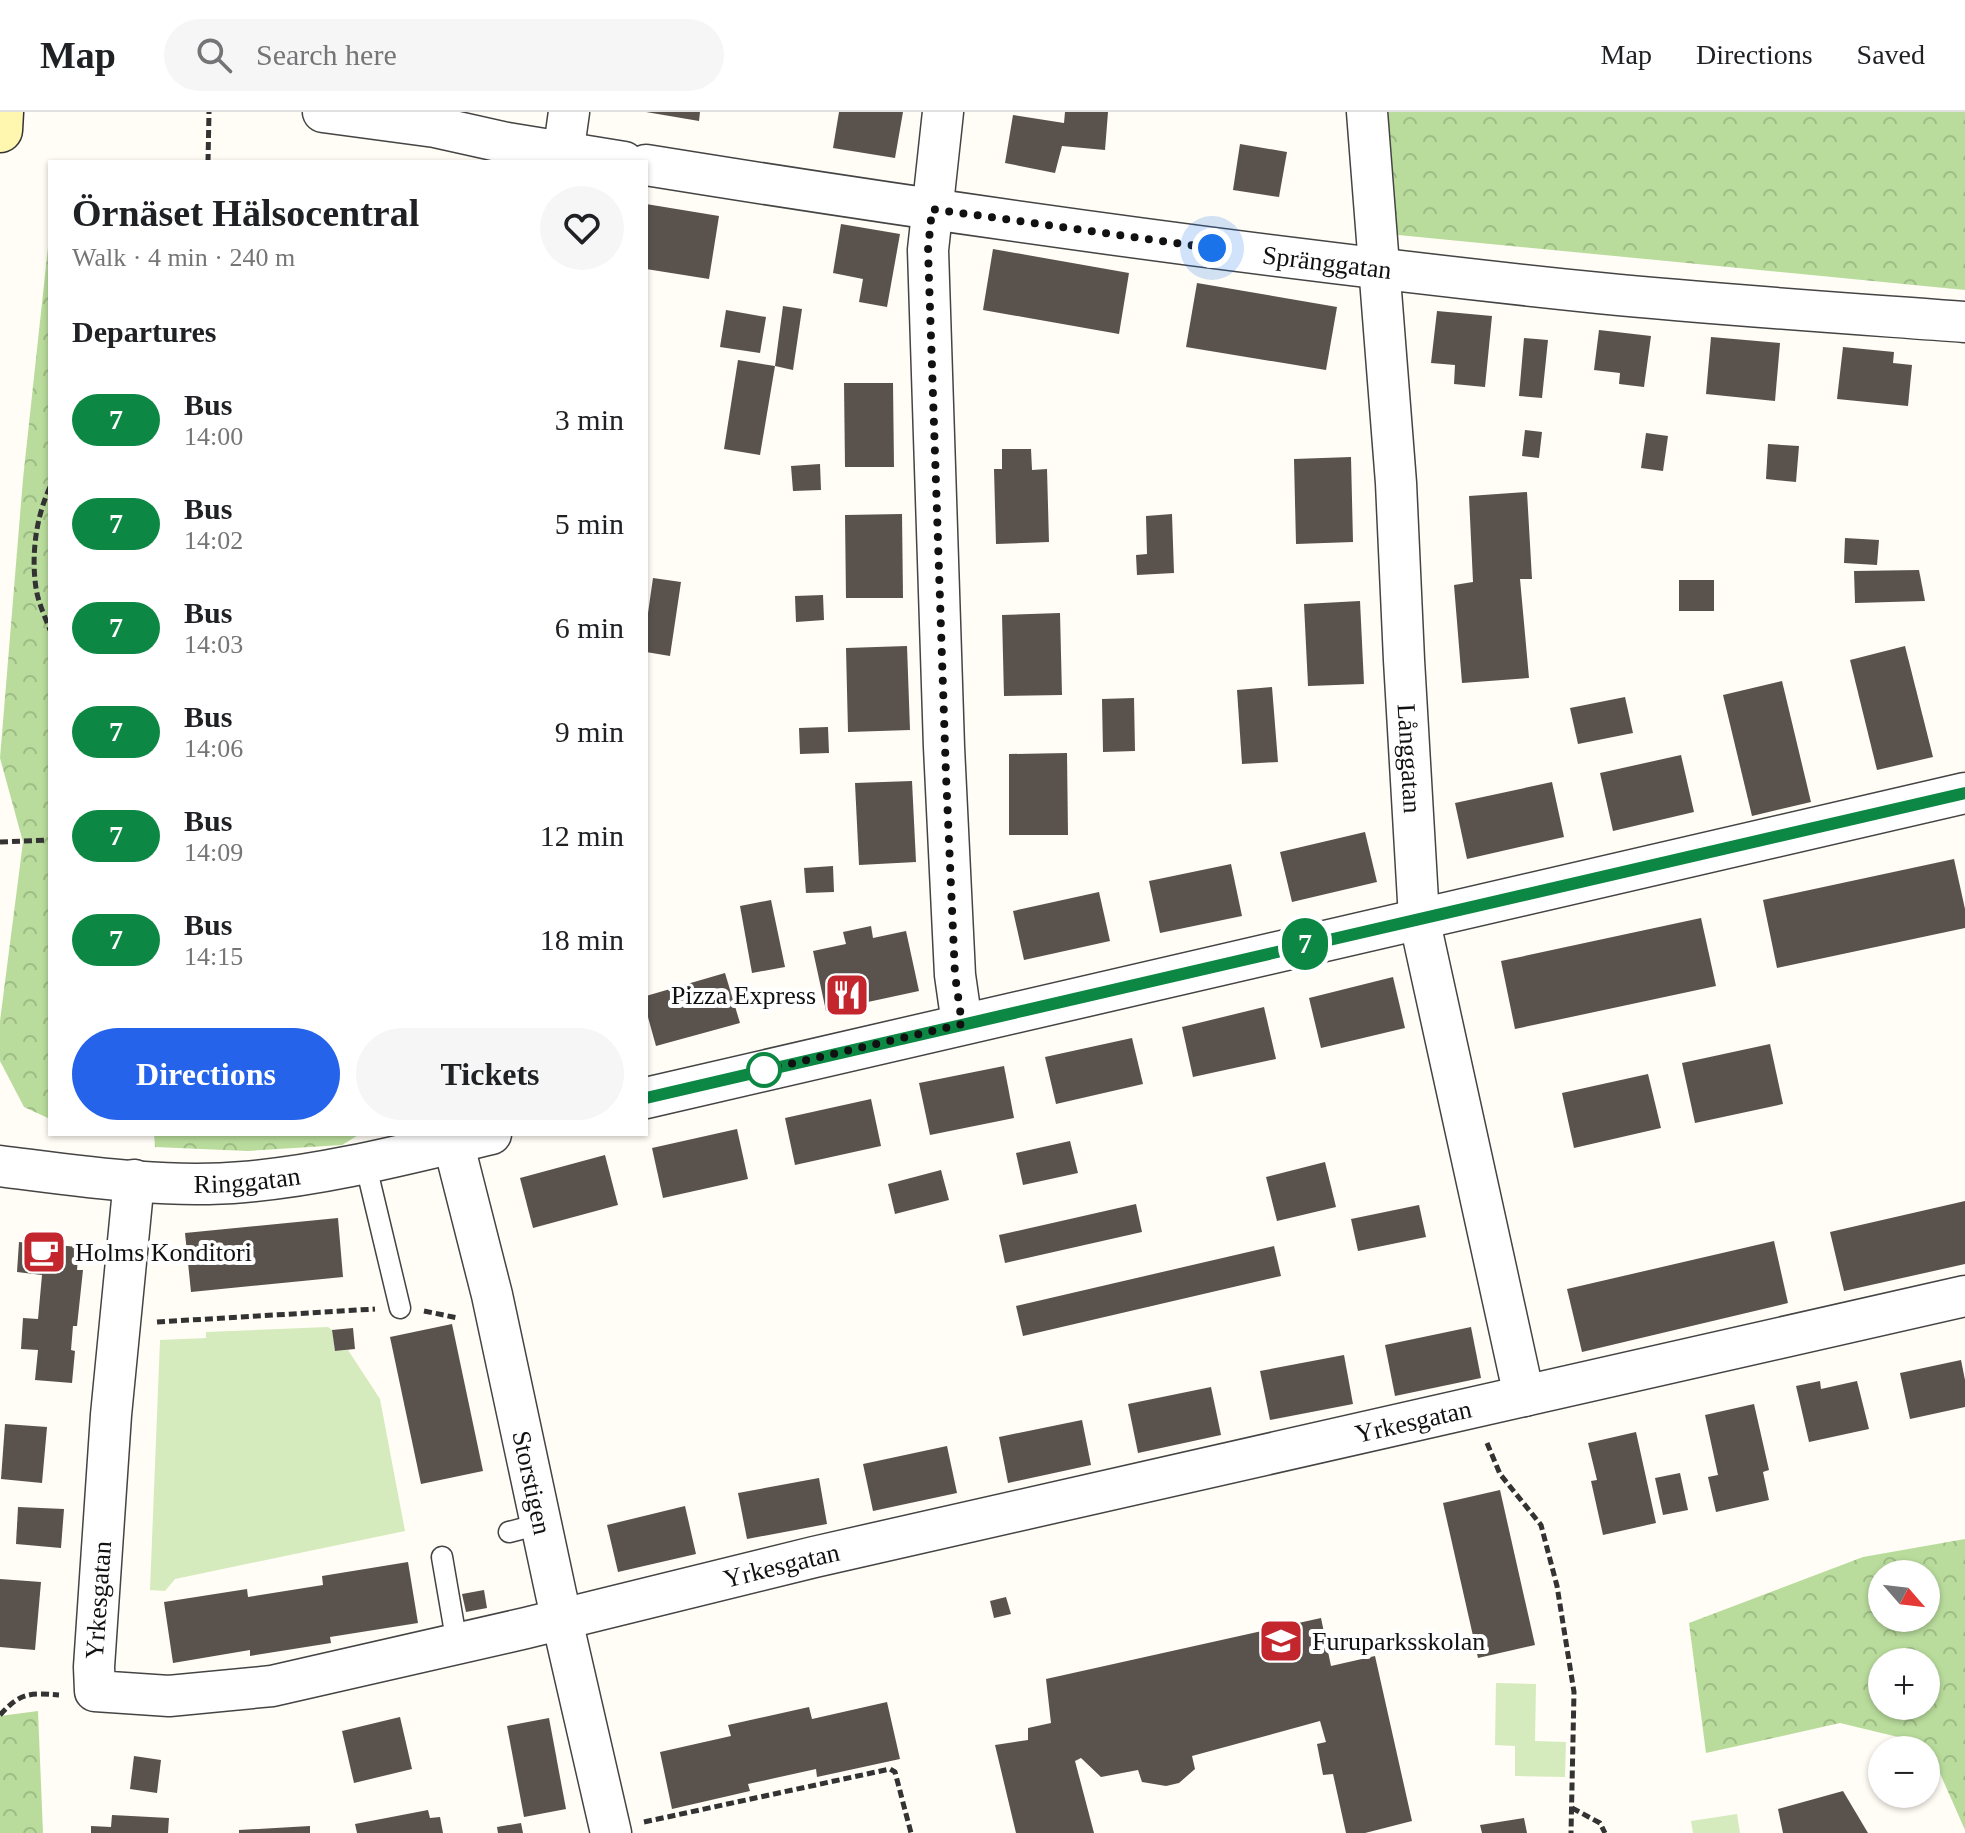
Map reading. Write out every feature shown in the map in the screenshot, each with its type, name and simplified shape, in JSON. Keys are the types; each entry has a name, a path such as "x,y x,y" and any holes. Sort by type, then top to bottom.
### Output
{"main road":[{"path":"0,130 1,112"}],"street":[{"path":"323,112 435,127 563,157 600,160"},
{"path":"563,157 569,112"},
{"path":"943,112 928,250 944,731 955,975 962,1024"},
{"name":"Långgatan","path":"1367,112 1396,483 1419,918 1524,1396"},
{"name":"Spränggatan","path":"648,165 932,209 1380,269 1603,293 1965,322"},
{"path":"648,1098 1965,793"},
{"name":"Ringgatan","path":"0,1166 99,1178 200,1184 243,1182 365,1162 465,1137"},
{"name":"Storstigen","path":"465,1137 492,1295 525,1528 561,1618 623,1828"},
{"name":"Yrkesgatan","path":"134,1180 110,1431 95,1691 169,1696 272,1686 855,1548 1965,1296"}],"lane":[{"path":"365,1162 400,1308"},
{"path":"442,1557 457,1644"}],"path":[{"path":"208,160 209,112"},
{"path":"48,491 42,503 34,556 36,588 48,624"},
{"path":"0,842 48,840"},
{"path":"120,1325 400,1308 461,1319"},
{"path":"1484,1436 1500,1474 1541,1525 1557,1586 1574,1692 1571,1833"},
{"path":"0,1715 13,1701 28,1693 71,1695 95,1684"},
{"path":"623,1828 890,1769 895,1772 911,1833"},
{"path":"1572,1808 1600,1823 1605,1833"}],"green space":[{"path":"1388,112 1965,112 1965,290 1388,234"},
{"path":"48,247 48,1118 24,1107 0,1061 0,1021 23,842 0,758 23,479"},
{"path":"154,1136 357,1136 342,1145 248,1151 155,1147"},
{"path":"328,1327 332,1330 335,1351 348,1350 380,1399 405,1531 175,1579 165,1591 150,1590 160,1340 206,1338 206,1332"},
{"path":"1965,1539 1965,1830 1940,1773 1940,1736 1894,1736 1840,1723 1706,1753 1689,1623 1863,1557"},
{"path":"1496,1683 1536,1684 1535,1741 1566,1742 1565,1777 1515,1776 1515,1746 1495,1745"},
{"path":"38,1711 43,1833 0,1833 0,1716"},
{"path":"1737,1814 1740,1833 1693,1833 1691,1821"}],"building":[{"path":"646,112 700,112 699,121"},
{"path":"839,112 903,112 895,158 833,148"},
{"path":"1065,112 1108,112 1105,150 1062,146 1055,173 1005,163 1013,115 1064,123"},
{"path":"1240,144 1287,152 1279,197 1233,190"},
{"path":"648,204 719,216 709,279 648,269"},
{"path":"841,224 900,234 887,307 859,302 863,279 833,273"},
{"path":"993,249 1129,273 1119,334 983,310"},
{"path":"1197,283 1337,307 1326,370 1186,347"},
{"path":"783,306 802,309 793,370 775,366"},
{"path":"726,310 766,317 760,353 720,347"},
{"path":"1437,311 1492,316 1485,387 1454,384 1455,365 1431,363"},
{"path":"1599,330 1651,336 1644,387 1619,384 1620,373 1594,370"},
{"path":"1711,337 1780,343 1775,401 1706,394"},
{"path":"1524,338 1548,340 1542,398 1519,396"},
{"path":"1843,347 1894,352 1893,363 1912,365 1908,406 1837,399"},
{"path":"738,360 775,366 760,455 724,449"},
{"path":"844,383 893,383 894,467 845,467"},
{"path":"1525,430 1542,432 1539,458 1522,456"},
{"path":"1646,433 1668,436 1663,471 1641,468"},
{"path":"1768,444 1799,446 1796,482 1766,479"},
{"path":"1002,449 1031,449 1032,470 1047,469 1049,542 996,544 994,469 1002,469"},
{"path":"1351,457 1353,542 1296,544 1294,459"},
{"path":"820,464 821,490 793,491 791,466"},
{"path":"1527,492 1532,579 1520,579 1529,678 1462,683 1454,585 1473,582 1469,496"},
{"path":"902,514 903,598 846,598 845,515"},
{"path":"1172,514 1174,573 1137,575 1136,555 1147,554 1146,516"},
{"path":"1845,538 1879,540 1877,565 1844,563"},
{"path":"1919,570 1925,601 1855,603 1854,571"},
{"path":"653,578 681,582 670,656 648,652 648,613"},
{"path":"1679,580 1714,580 1714,611 1679,611"},
{"path":"823,595 824,620 796,622 795,596"},
{"path":"1360,601 1364,684 1308,686 1304,604"},
{"path":"1060,613 1062,695 1004,696 1002,615"},
{"path":"907,646 910,730 848,732 846,648"},
{"path":"1905,646 1933,757 1877,770 1850,660"},
{"path":"1782,681 1811,802 1752,816 1723,695"},
{"path":"1272,687 1278,762 1242,764 1237,690"},
{"path":"1625,697 1633,733 1578,744 1570,708"},
{"path":"1134,698 1135,751 1103,752 1102,699"},
{"path":"828,727 829,753 800,754 799,728"},
{"path":"1067,753 1068,835 1009,835 1009,754"},
{"path":"1681,755 1694,812 1613,831 1600,773"},
{"path":"912,781 916,862 859,865 855,783"},
{"path":"1552,782 1564,837 1467,859 1455,803"},
{"path":"1365,832 1377,882 1292,902 1280,852"},
{"path":"1954,859 1965,909 1965,928 1777,968 1763,900"},
{"path":"1231,864 1242,916 1160,933 1149,881"},
{"path":"833,866 834,892 806,893 804,868"},
{"path":"1099,892 1110,941 1024,960 1013,911"},
{"path":"771,900 785,967 752,973 740,906"},
{"path":"1701,918 1716,986 1515,1029 1501,961"},
{"path":"871,926 873,938 906,931 919,991 826,1011 813,951 846,944 843,932"},
{"path":"725,973 740,1023 656,1046 648,1017 648,995"},
{"path":"1393,977 1405,1028 1321,1048 1309,998"},
{"path":"1264,1007 1276,1059 1193,1077 1182,1027"},
{"path":"1132,1038 1143,1084 1056,1104 1045,1057"},
{"path":"1770,1044 1783,1104 1695,1123 1682,1063"},
{"path":"1004,1066 1014,1118 930,1135 919,1083"},
{"path":"1648,1074 1661,1128 1574,1148 1562,1093"},
{"path":"871,1099 881,1146 795,1165 785,1118"},
{"path":"737,1129 748,1179 663,1198 652,1148"},
{"path":"1070,1141 1078,1173 1023,1185 1016,1153"},
{"path":"605,1155 618,1205 533,1228 520,1178"},
{"path":"1325,1162 1336,1207 1277,1221 1266,1177"},
{"path":"941,1170 949,1200 895,1214 888,1184"},
{"path":"1965,1201 1965,1264 1844,1291 1830,1232"},
{"path":"1136,1204 1142,1232 1005,1263 999,1235"},
{"path":"1419,1205 1426,1237 1358,1251 1351,1219"},
{"path":"338,1218 343,1277 191,1292 185,1233"},
{"path":"1774,1241 1788,1303 1582,1352 1567,1289"},
{"path":"19,1242 79,1247 77,1270 83,1270 77,1326 73,1326 71,1350 75,1351 72,1383 35,1380 38,1350 21,1349 23,1318 38,1319 42,1275 17,1272"},
{"path":"1274,1246 1281,1276 1023,1336 1016,1306"},
{"path":"452,1324 483,1471 421,1484 390,1337"},
{"path":"1471,1327 1481,1378 1395,1396 1385,1345"},
{"path":"353,1328 355,1349 335,1351 332,1330"},
{"path":"1344,1355 1353,1404 1270,1420 1260,1371"},
{"path":"1961,1360 1965,1407 1910,1419 1900,1373"},
{"path":"1820,1381 1821,1389 1857,1381 1869,1429 1809,1442 1796,1386"},
{"path":"1211,1387 1221,1435 1138,1453 1128,1404"},
{"path":"1754,1404 1769,1470 1763,1472 1769,1500 1716,1512 1708,1477 1718,1475 1705,1415"},
{"path":"1082,1420 1091,1465 1008,1483 999,1437"},
{"path":"5,1424 47,1427 42,1483 1,1479"},
{"path":"1636,1432 1656,1523 1603,1535 1591,1481 1597,1480 1588,1443"},
{"path":"947,1446 957,1493 873,1511 863,1464"},
{"path":"1680,1473 1688,1510 1663,1515 1655,1478"},
{"path":"819,1478 827,1524 747,1539 738,1493"},
{"path":"1500,1490 1535,1645 1478,1658 1443,1503"},
{"path":"685,1506 696,1554 618,1572 607,1525"},
{"path":"18,1507 64,1509 61,1548 16,1544"},
{"path":"408,1562 418,1623 330,1637 331,1643 250,1656 250,1650 173,1663 164,1602 247,1589 248,1597 323,1585 322,1576"},
{"path":"0,1579 41,1582 35,1650 0,1647"},
{"path":"484,1590 487,1608 466,1612 462,1594"},
{"path":"1006,1597 1011,1614 994,1618 990,1601"},
{"path":"1321,1618 1331,1666 1375,1656 1412,1821 1365,1833 1346,1833 1333,1774 1323,1775 1317,1744 1326,1742 1320,1721 1192,1756 1195,1769 1179,1783 1166,1786 1142,1782 1138,1770 1101,1777 1081,1758 1075,1761 1094,1833 1016,1833 995,1745 1028,1740 1028,1728 1051,1723 1046,1679"},
{"path":"887,1702 900,1759 817,1777 816,1769 748,1784 750,1791 672,1809 660,1752 731,1736 728,1725 809,1707 812,1719"},
{"path":"400,1717 412,1769 354,1783 342,1731"},
{"path":"549,1718 566,1809 524,1817 507,1726"},
{"path":"134,1756 161,1760 157,1793 130,1789"},
{"path":"1843,1791 1868,1833 1783,1833 1778,1809"},
{"path":"428,1810 430,1818 440,1817 443,1833 357,1833 355,1824"},
{"path":"112,1815 169,1818 168,1833 91,1833 91,1826 111,1827"},
{"path":"1524,1818 1527,1833 1482,1833 1480,1825"},
{"path":"521,1823 523,1833 498,1833 497,1827"},
{"path":"310,1826 310,1833 239,1833 239,1830"}],"bus line":[{"name":"7","path":"648,1098 1965,793"}],"place":[{"name":"Pizza Express","path":"847,995"},
{"name":"Holms Konditori","path":"44,1252"},
{"name":"Furuparksskolan","path":"1281,1641"}],"route":[{"path":"764,1070 962,1024 955,975 944,747 928,250 932,209 1212,248"}]}
